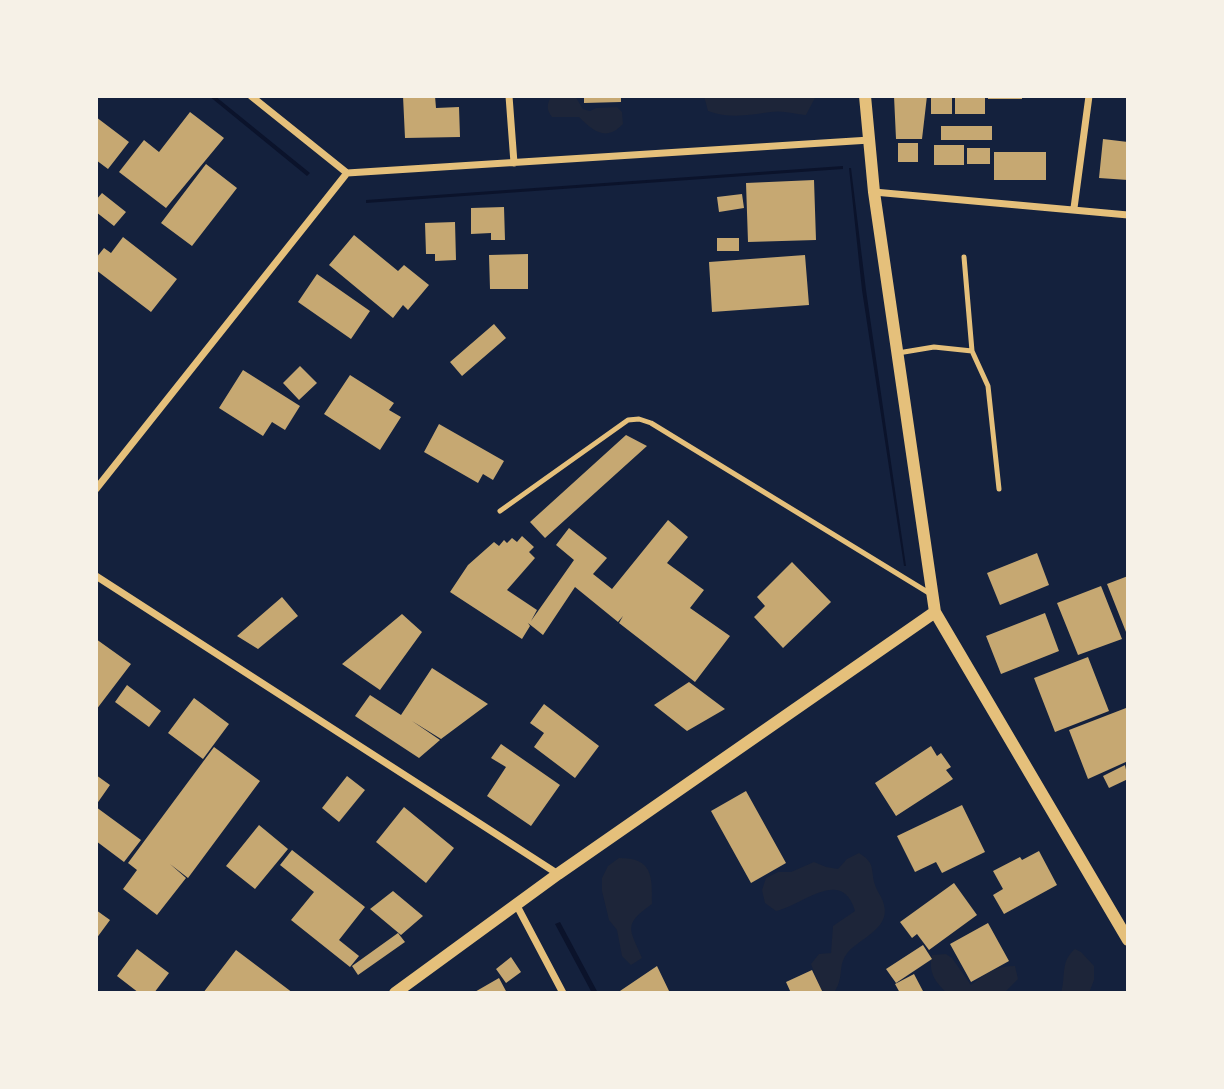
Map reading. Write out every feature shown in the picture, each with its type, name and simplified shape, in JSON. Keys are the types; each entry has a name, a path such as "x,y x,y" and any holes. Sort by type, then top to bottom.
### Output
{"street":[{"path":"251,96 347,173 870,141"},
{"path":"509,96 514,163"},
{"path":"865,96 874,192 935,612 1128,940"},
{"path":"1074,208 1088,96"},
{"path":"96,489 347,173"},
{"path":"874,192 1074,208 1128,215"},
{"path":"96,576 558,874"},
{"path":"395,993 558,874 935,612"},
{"path":"516,904 563,993"}],"lane":[{"path":"964,257 972,351 988,386 999,489"},
{"path":"898,354 934,347 972,351"},
{"path":"500,511 628,420 639,419 651,423 932,595"}],"shaded area":[{"path":"209,96 215,96 310,173 307,176"},
{"path":"551,96 575,96 583,109 590,111 617,107 622,112 623,124 605,133 589,127 579,117 552,117 548,107"},
{"path":"704,96 816,96 806,115 775,112 740,116 708,111"},
{"path":"843,166 843,169 366,203 366,200"},
{"path":"851,168 906,566 862,290"},
{"path":"859,853 872,867 885,914 877,928 846,955 835,991 822,993 811,964 819,954 831,953 833,926 855,911 849,898 841,891 831,890 776,911 765,903 762,890 766,878 778,872 791,872 814,862 838,869 847,859"},
{"path":"619,858 638,861 644,865 652,885 652,904 632,923 632,934 642,958 631,965 622,956 617,930 609,920 602,891 602,878 608,866"},
{"path":"560,922 598,993 592,993 555,924"},
{"path":"1075,949 1094,966 1094,980 1089,993 1061,993 1065,964"},
{"path":"946,954 952,958 971,985 992,971 1008,966 1015,966 1018,979 1004,993 947,993 936,981 931,967 932,955"}],"building":[{"path":"403,96 435,96 436,108 459,107 460,137 405,138"},
{"path":"584,96 621,96 621,102 584,103"},
{"path":"894,96 927,96 922,139 896,139"},
{"path":"931,96 952,96 952,114 931,114"},
{"path":"955,96 985,96 985,114 955,114"},
{"path":"988,96 1022,96 1022,99 988,99"},
{"path":"190,112 224,138 166,208 119,172 144,140 159,152"},
{"path":"96,117 129,142 108,169 96,160"},
{"path":"941,126 992,126 992,140 941,140"},
{"path":"1103,139 1128,142 1128,180 1099,178"},
{"path":"898,143 918,143 918,162 898,162"},
{"path":"934,145 964,145 964,165 934,165"},
{"path":"967,148 990,148 990,164 967,164"},
{"path":"994,152 1046,152 1046,180 994,180"},
{"path":"206,164 237,188 192,246 161,223"},
{"path":"814,180 816,240 748,242 746,183"},
{"path":"102,193 126,212 114,226 96,212 96,200"},
{"path":"742,194 744,208 719,212 717,197"},
{"path":"504,207 505,240 491,240 491,233 471,234 471,208"},
{"path":"455,222 456,260 435,261 435,254 426,254 425,223"},
{"path":"354,235 398,271 404,265 429,285 408,310 403,305 393,318 329,265"},
{"path":"123,237 177,279 151,312 96,270 96,258 104,248 111,253"},
{"path":"717,238 739,238 739,251 717,251"},
{"path":"528,254 528,289 490,289 489,255"},
{"path":"805,255 809,305 712,312 709,262"},
{"path":"317,274 370,311 351,339 298,302"},
{"path":"494,324 506,338 462,376 450,362"},
{"path":"300,366 317,383 299,400 283,383"},
{"path":"243,370 300,406 285,430 272,422 263,436 219,408"},
{"path":"350,375 394,403 389,410 401,417 380,450 324,414"},
{"path":"439,424 504,461 493,480 483,474 478,483 424,452"},
{"path":"626,435 647,446 545,538 530,522"},
{"path":"668,520 688,537 667,563 704,590 690,608 730,636 695,682 619,623 623,616 618,622 575,587 543,635 528,623 530,626 522,639 450,592 468,565 494,542 499,546 504,540 507,543 512,538 517,542 522,536 534,547 529,552 535,558 507,590 537,610 531,621 574,560 556,545 569,528 607,558 593,574 612,589"},
{"path":"1037,553 1049,585 1000,605 987,573"},
{"path":"792,562 831,602 783,648 754,617 765,606 757,597"},
{"path":"1128,576 1128,637 1107,584"},
{"path":"1101,586 1122,639 1078,655 1057,603"},
{"path":"282,597 298,616 258,649 237,636"},
{"path":"1045,613 1059,651 1001,674 986,636"},
{"path":"402,614 422,632 380,690 342,664"},
{"path":"96,639 131,664 96,710"},
{"path":"1088,657 1109,711 1055,732 1034,678"},
{"path":"432,668 488,704 441,739 412,721 440,740 419,758 355,716 370,695 401,715"},
{"path":"689,682 725,709 687,731 654,705"},
{"path":"127,685 161,711 149,727 115,702"},
{"path":"194,698 229,724 203,759 168,733"},
{"path":"544,704 599,746 575,778 534,747 544,733 530,723"},
{"path":"1126,708 1128,761 1088,779 1069,730"},
{"path":"501,744 560,785 531,826 487,796 506,767 491,758"},
{"path":"931,746 937,756 941,753 951,767 946,770 953,779 896,816 875,783"},
{"path":"214,747 260,781 188,878 170,864 186,878 157,915 123,889 137,870 128,863"},
{"path":"1125,765 1128,779 1109,788 1103,776"},
{"path":"96,775 110,785 96,805"},
{"path":"347,776 365,790 339,822 322,808"},
{"path":"746,791 786,863 751,883 711,811"},
{"path":"962,805 985,852 942,873 936,862 915,872 897,836"},
{"path":"96,807 141,840 124,862 96,841"},
{"path":"404,807 454,848 426,883 376,842"},
{"path":"259,825 288,849 255,889 226,866"},
{"path":"292,850 365,907 339,940 359,956 350,967 291,920 314,892 280,865"},
{"path":"1039,851 1057,885 1004,914 993,895 1003,889 993,871"},
{"path":"954,883 977,915 929,950 917,934 912,938 900,922"},
{"path":"393,891 423,916 401,935 370,909"},
{"path":"96,910 110,920 96,939"},
{"path":"988,923 1009,961 971,982 950,944"},
{"path":"398,933 405,942 358,975 352,966"},
{"path":"923,945 932,959 896,983 886,969"},
{"path":"137,949 169,973 154,993 139,993 117,976"},
{"path":"236,950 293,993 203,993"},
{"path":"511,957 521,972 506,983 496,969"},
{"path":"657,966 670,993 617,993"},
{"path":"812,970 823,993 791,993 786,982"},
{"path":"914,974 924,993 900,993 895,984"},
{"path":"499,978 507,993 473,993"}]}
